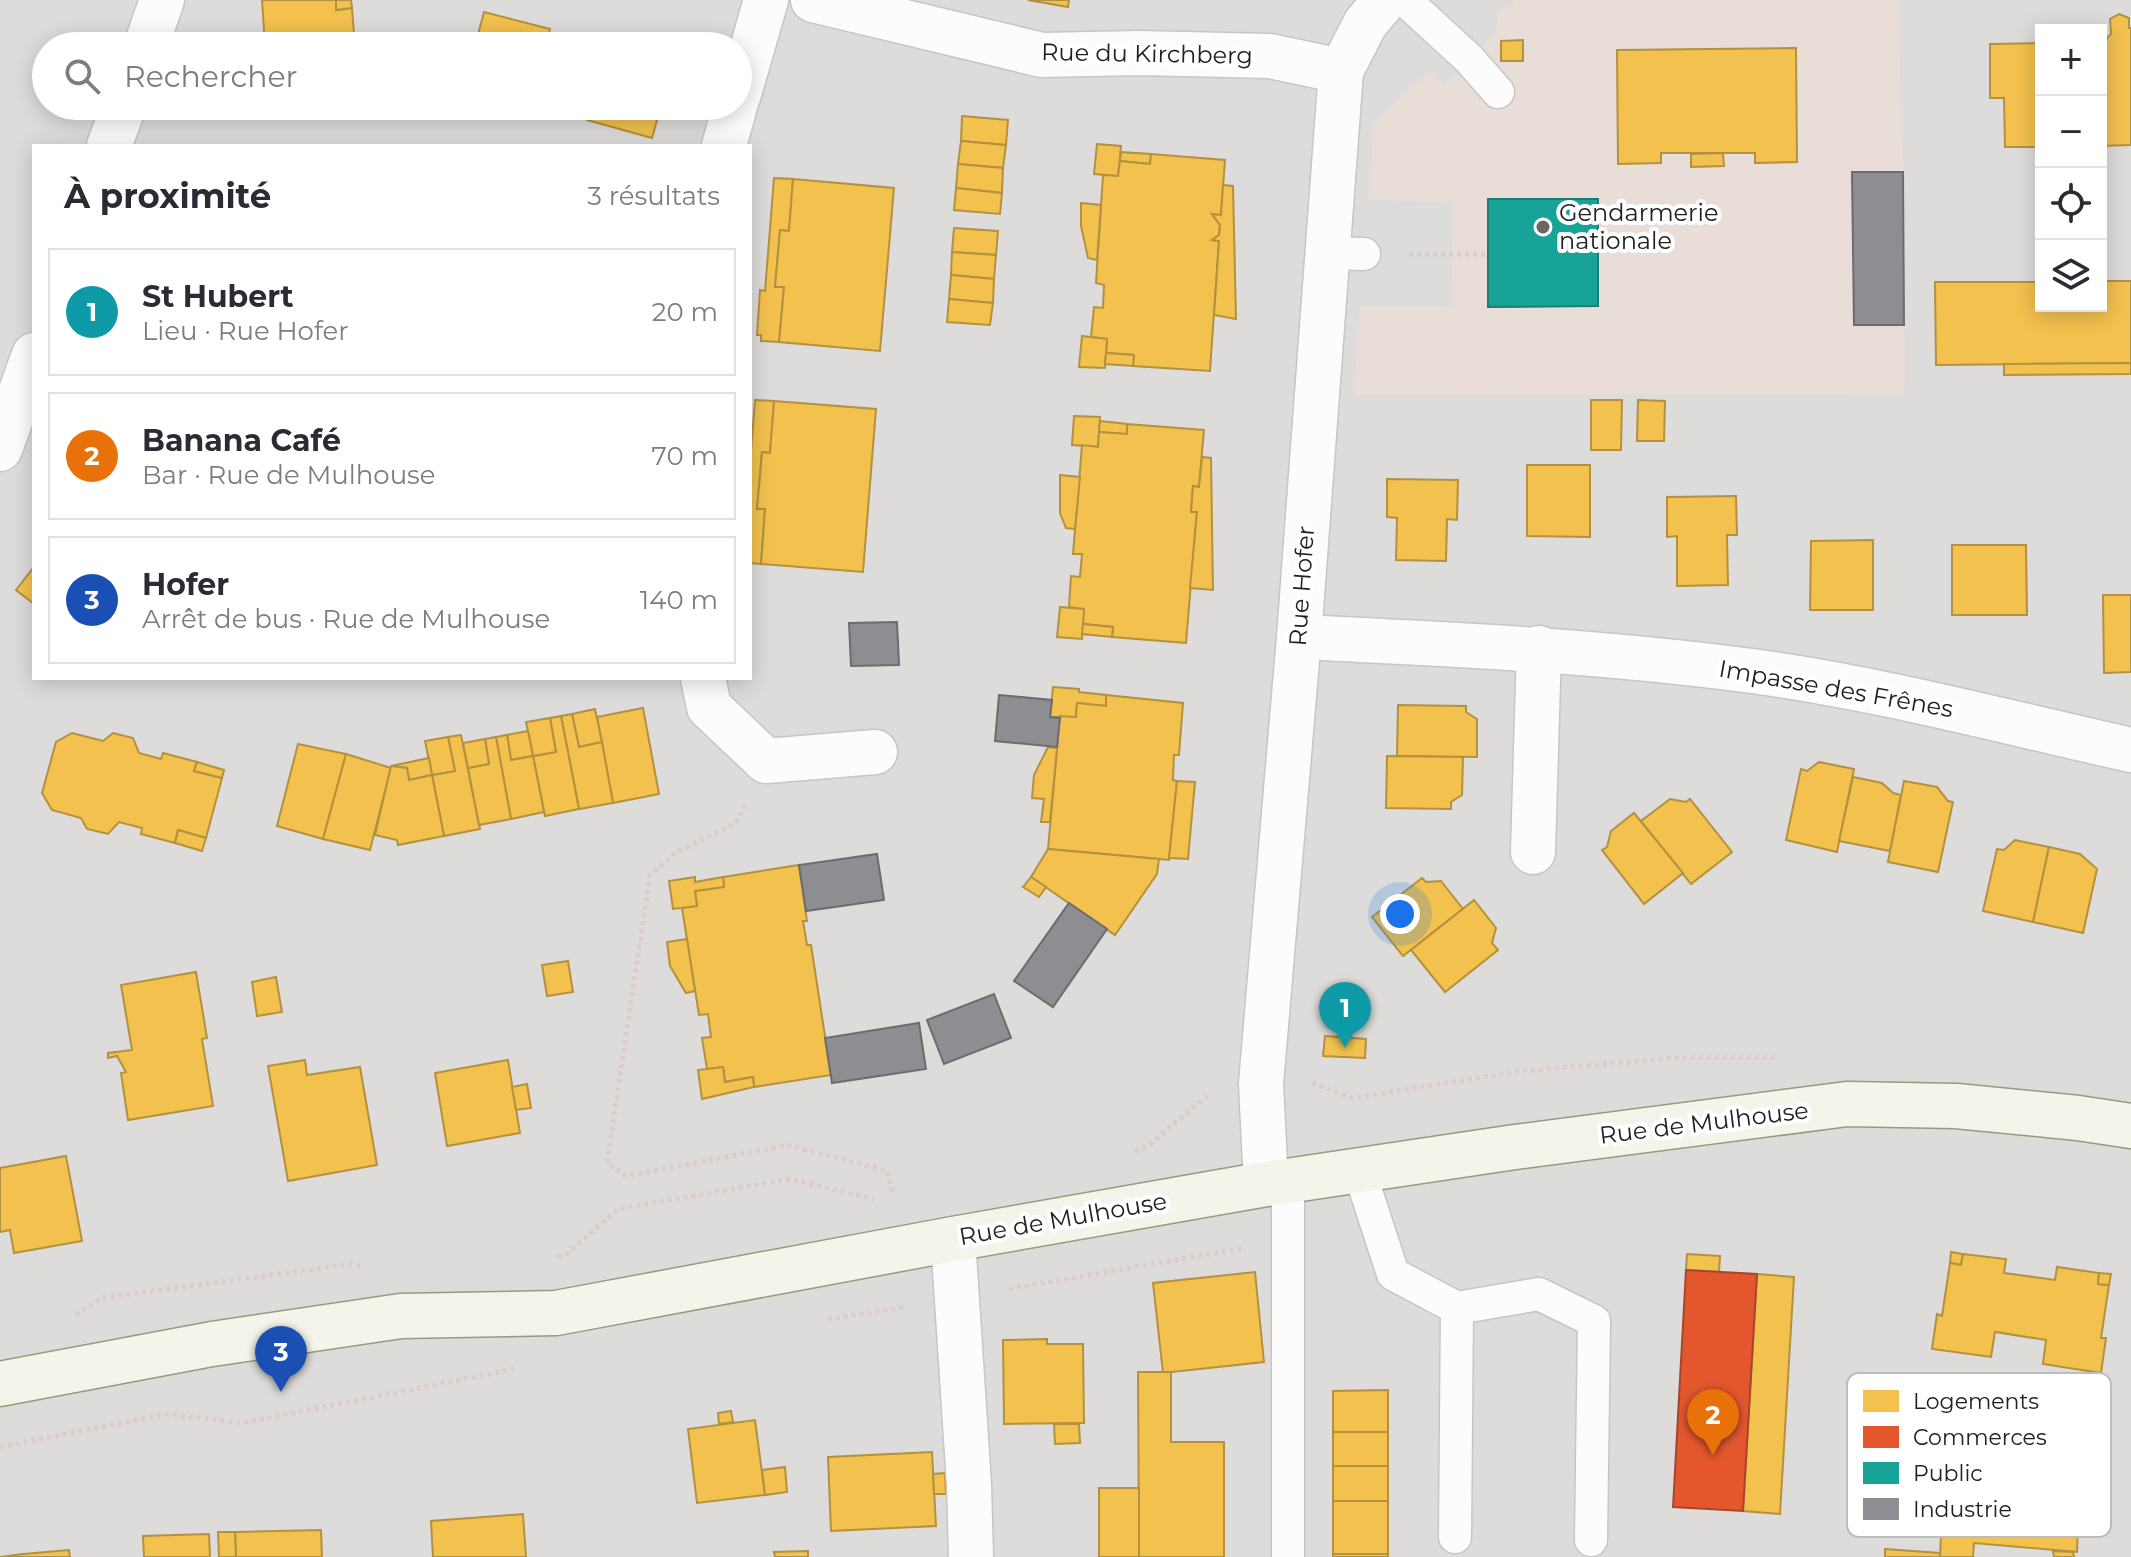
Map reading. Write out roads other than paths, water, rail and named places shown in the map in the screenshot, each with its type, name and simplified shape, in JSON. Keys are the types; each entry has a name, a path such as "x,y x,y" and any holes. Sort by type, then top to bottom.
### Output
{"main road":[{"name":"Rue de Mulhouse","path":"0,1384 212,1344 401,1316 556,1313 1277,1182 1847,1104 1956,1106 2131,1126"}],"street":[{"path":"151,32 162,0"},
{"path":"752,48 766,0"},
{"name":"Rue du Kirchberg","path":"813,0 1042,55 1139,53 1270,56 1341,71"},
{"name":"Rue Hofer","path":"1277,1182 1261,1084 1299,637 1345,254 1341,71 1365,24 1385,0"},
{"path":"110,144 119,120"},
{"path":"725,144 731,120"},
{"path":"0,449 32,361"},
{"name":"Impasse des Frênes","path":"1299,637 1539,648 1754,671 1917,702 2131,750"},
{"path":"1533,852 1539,648"},
{"path":"703,680 709,707 766,761 875,752"},
{"path":"953,1239 971,1557"}],"lane":[{"path":"1405,0 1469,59 1498,92"},
{"path":"1359,1170 1393,1274 1457,1308 1539,1294 1594,1321 1591,1540"},
{"path":"1277,1182 1286,1241 1288,1557"},
{"path":"1455,1537 1457,1308"}],"place":[{"name":"Gendarmerie nationale","path":"1543,227"},
{"name":"St Hubert","path":"1345,1048"},
{"name":"Hofer","path":"281,1392"},
{"name":"Banana Café","path":"1713,1455"}]}
